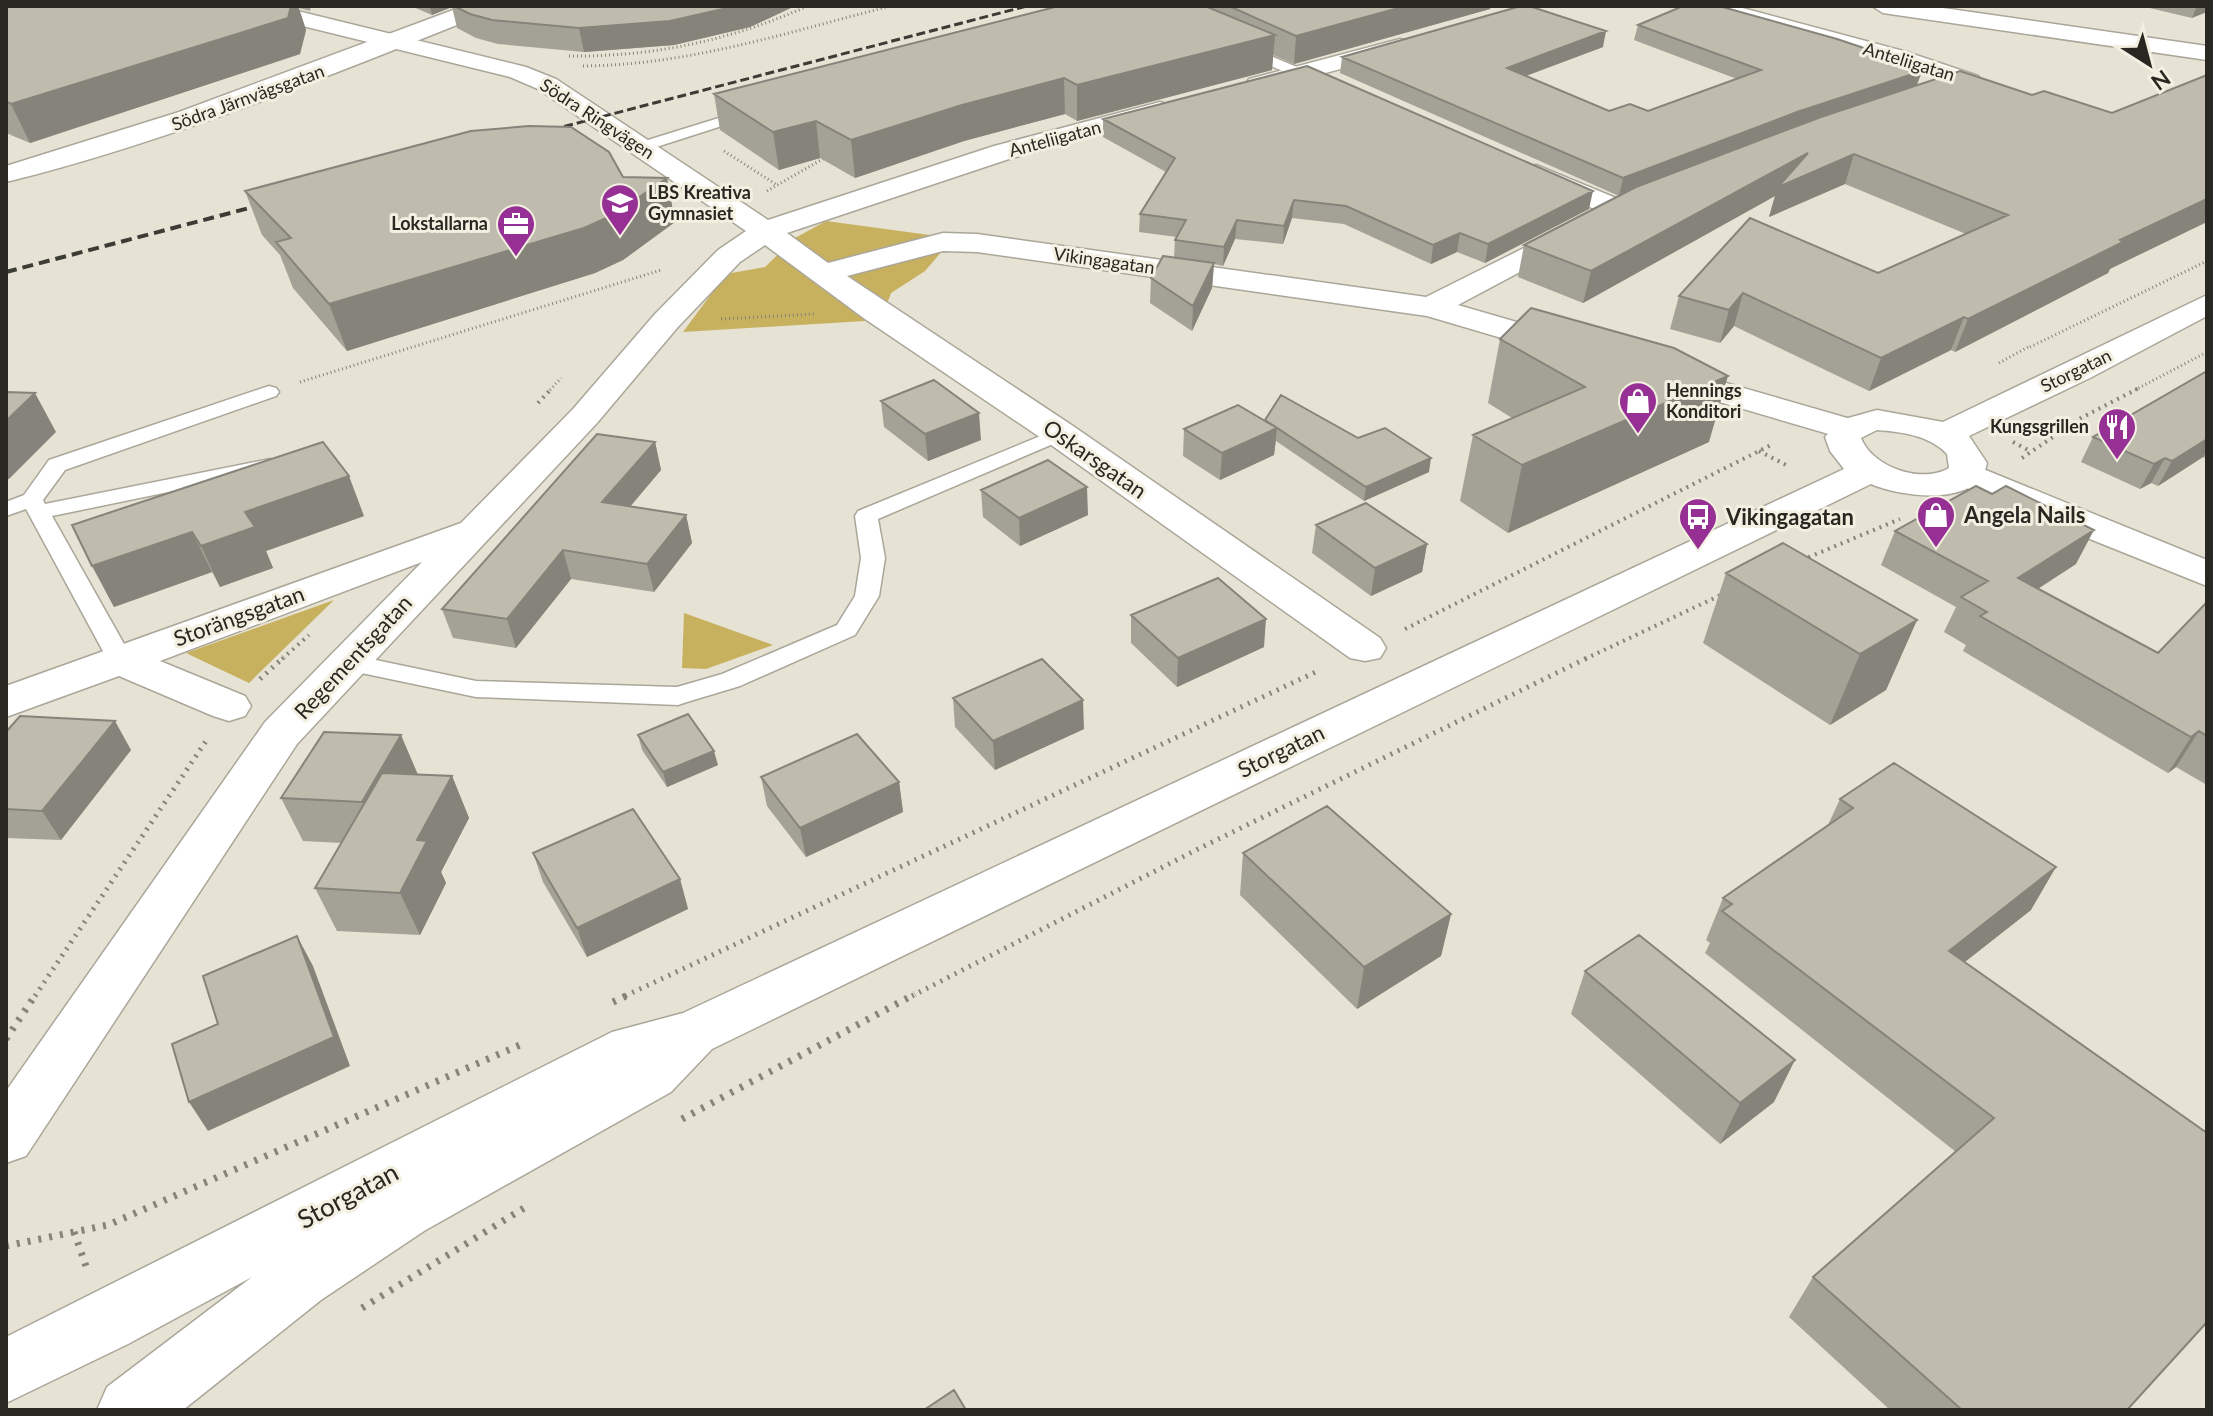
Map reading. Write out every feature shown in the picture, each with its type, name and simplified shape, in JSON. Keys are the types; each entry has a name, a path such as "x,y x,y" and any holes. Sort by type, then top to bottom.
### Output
{"street":[{"name":"Södra Ringvägen","path":"250,6 534,77 823,273"},
{"name":"Södra Järnvägsgatan","path":"6,174 164,128 484,6"},
{"name":"Anteliigatan","path":"1710,6 1912,61 1969,81 1924,96"},
{"path":"1883,6 2207,53"},
{"path":"1981,6 2207,38"},
{"path":"1239,89 1427,39"},
{"path":"1304,72 1351,89"},
{"name":"Anteliigatan","path":"765,231 1003,152 1179,105"},
{"path":"1520,165 1618,209"},
{"path":"1431,307 1618,209 1647,198"},
{"name":"Regementsgatan","path":"6,1138 281,733 585,416 666,321 729,256 765,231"},
{"name":"Vikingagatan","path":"823,273 943,242 977,243 1431,307 1598,356"},
{"name":"Oskarsgatan","path":"823,273 876,312 1060,434 1365,648"},
{"name":"Storgatan","path":"1943,435 2078,371 2207,304"},
{"path":"1643,369 1849,429"},
{"path":"1982,481 1969,465 1966,455 1943,435 1909,423 1890,420 1861,423 1849,429 1843,437 1845,449 1869,471 1906,483 1924,485 1957,479 1982,481 2207,574"},
{"name":"Storgatan","path":"6,1371 631,1048 693,1033 1869,471"},
{"name":"Storängsgatan","path":"6,702 472,531"},
{"path":"120,660 229,706"},
{"name":"Storgatan","path":"130,1410 299,1279 403,1212 651,1075 693,1033"}],"lane":[{"path":"1227,41 1304,72"},
{"path":"641,147 764,108"},
{"path":"35,506 57,465 269,392"},
{"path":"347,662 476,689 678,696 731,680 846,630 867,596 873,558 866,516 1060,434"},
{"path":"6,509 270,465"},
{"path":"35,506 120,660"}],"path":[{"path":"568,56 636,54 707,44 751,31 808,6"},
{"path":"579,66 619,66 684,58 891,6"},
{"path":"693,131 777,185"},
{"path":"729,207 777,185 828,155"},
{"path":"269,392 662,269 729,256"},
{"path":"666,321 876,312"},
{"path":"1989,368 2030,346"},
{"path":"1982,481 2011,469 2030,451 2101,408 2207,352"},
{"path":"604,1006 1365,648 1782,440 1785,425 1795,413"},
{"path":"1794,564 1904,518"},
{"path":"680,1120 845,1030 1446,725 1738,587"},
{"path":"6,1246 108,1225 532,1040"},
{"path":"359,1310 530,1205"}],"shaded area":[{"path":"826,221 937,236 943,250 925,271 891,293 881,320 683,332 726,274 765,267 795,238"},
{"path":"334,600 249,683 186,653"},
{"path":"684,613 773,645 706,669 682,668"}],"building":[{"path":"6,6 291,6 288,18 11,104 6,101"},
{"path":"454,6 736,6 670,21 579,28 492,20"},
{"path":"1059,6 1205,6 1275,35 1077,85 1064,78 962,105 851,140 816,121 773,132 714,94"},
{"path":"1229,6 1406,6 1296,36"},
{"path":"1521,6 1606,31 1507,68 1609,111 1630,104 1648,111 1761,70 1638,25 1683,6 1719,6 1837,39 1906,62 1901,64 1922,71 1797,112 1623,178 1342,57"},
{"path":"1307,66 1593,191 1488,244 1460,233 1433,245 1346,206 1294,200 1284,226 1237,220 1224,247 1175,240 1186,220 1140,214 1175,158 1103,119"},
{"path":"1960,71 2032,95 2044,91 2112,113 2207,75 2207,199 1968,319 1964,317 1881,358 1743,293 1729,310 1679,296 1750,218 1878,273 2008,215 1854,154 1778,187 1808,153 1591,271 1524,245 1636,187 1821,117"},
{"path":"529,126 571,127 609,152 623,177 667,178 613,215 584,228 329,304 276,242 291,238 245,191 471,131"},
{"path":"1163,256 1214,263 1193,306 1151,278"},
{"path":"1531,308 1674,348 1728,376 1522,465 1473,435 1585,387 1500,339"},
{"path":"2207,371 2207,439 2172,461 2165,458 2154,464 2093,437"},
{"path":"934,380 979,413 925,434 881,401"},
{"path":"6,392 35,393 6,421"},
{"path":"1281,395 1358,438 1385,428 1431,458 1366,487 1265,420"},
{"path":"1238,405 1277,428 1222,453 1184,429"},
{"path":"597,434 655,442 602,502 686,515 647,564 563,550 507,619 442,609"},
{"path":"323,442 349,476 245,512 255,527 201,546 192,532 92,566 72,525"},
{"path":"1048,460 1087,487 1019,518 981,490"},
{"path":"1976,486 1992,494 2006,486 2094,530 2018,578 2158,653 2207,602 2207,736 2199,731 2191,737 1980,616 1987,612 1961,597 1988,581 1895,531"},
{"path":"1366,503 1427,544 1375,568 1316,525"},
{"path":"1783,543 1917,620 1860,654 1726,573"},
{"path":"1218,578 1266,619 1178,658 1131,615"},
{"path":"1042,659 1083,700 993,741 953,698"},
{"path":"688,714 714,751 663,772 638,735"},
{"path":"20,716 115,721 42,811 6,809 6,732"},
{"path":"324,732 401,735 362,802 281,798"},
{"path":"857,734 899,782 800,828 761,777"},
{"path":"1894,763 2056,867 1949,951 2207,1133 2207,1322 2127,1410 1962,1410 1813,1277 1994,1118 1722,911 1732,904 1723,898 1853,808 1840,799"},
{"path":"382,773 452,776 417,840 427,841 400,893 315,888"},
{"path":"1327,806 1451,914 1364,967 1243,853"},
{"path":"633,809 680,879 577,928 533,853"},
{"path":"1639,935 1795,1060 1740,1103 1585,971"},
{"path":"297,936 334,1037 189,1102 172,1044 218,1024 203,976"},
{"path":"954,1390 966,1410 924,1410"}],"railway":[{"path":"539,133 1027,6"},
{"path":"6,272 272,202"}],"place":[{"name":"LBS Kreativa Gymnasiet","path":"620,237"},
{"name":"Lokstallarna","path":"516,258"},
{"name":"Hennings Konditori","path":"1638,435"},
{"name":"Kungsgrillen","path":"2117,461"},
{"name":"Angela Nails","path":"1936,549"},
{"name":"Vikingagatan","path":"1698,551"}]}
